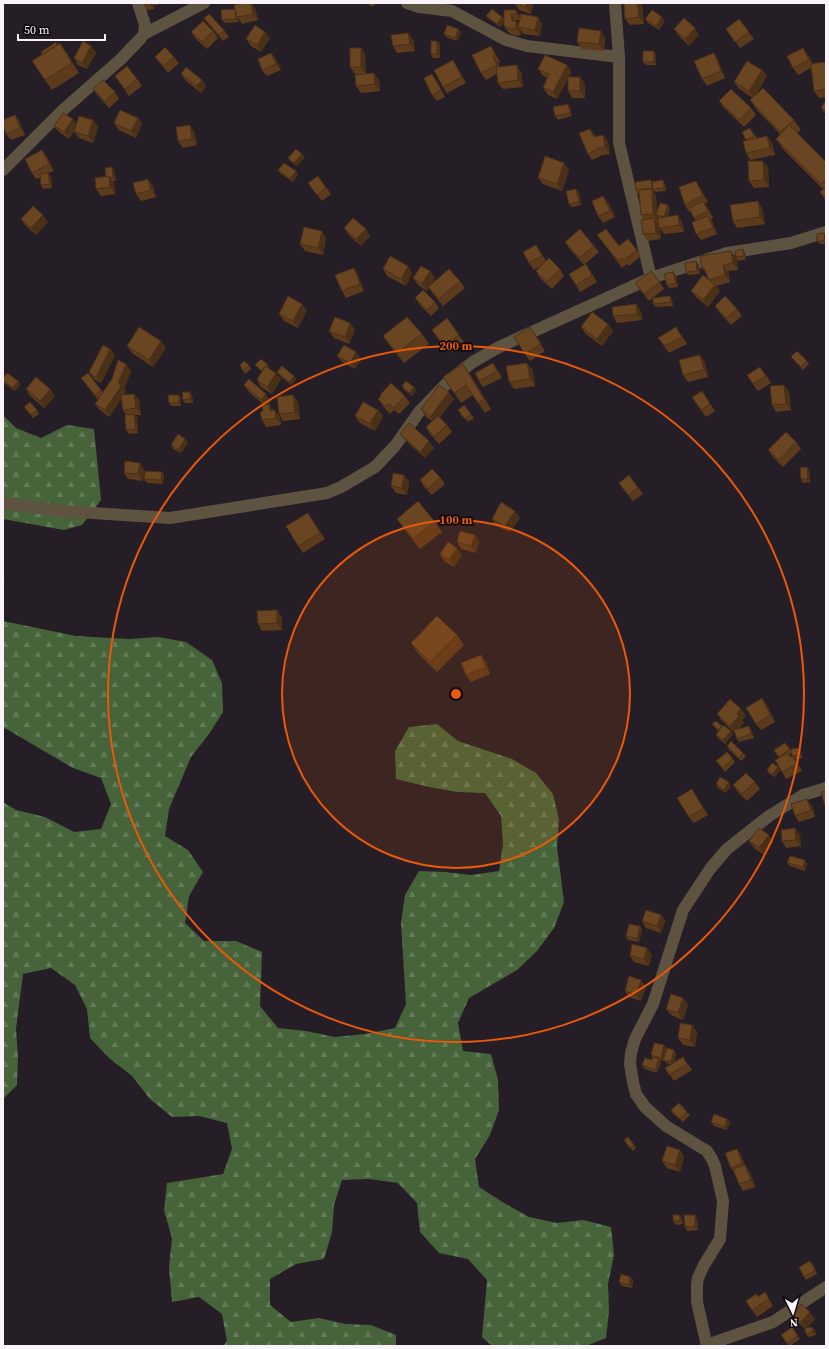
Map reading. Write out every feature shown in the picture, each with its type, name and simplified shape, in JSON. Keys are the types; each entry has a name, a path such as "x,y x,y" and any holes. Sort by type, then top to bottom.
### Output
{"street":[{"path":"138,3 145,25 144,34"},
{"path":"3,170 63,110 121,59 144,34 204,3"},
{"path":"407,3 420,7 452,11 506,40 527,46 619,57"},
{"path":"615,3 619,57 619,143 651,278"},
{"path":"3,503 62,511 170,518 327,493 341,488 375,467 395,446 419,412 452,378 473,362 499,347 651,278 727,253 791,243 826,232"},
{"path":"826,788 803,795 769,816 728,849 710,869 683,910 653,1004 635,1039 630,1064 636,1094 645,1107 666,1126 707,1151 715,1166 723,1201 720,1239 704,1265 697,1284 697,1302 707,1345 773,1322 826,1287"}],"green space":[{"path":"3,415 16,428 41,438 67,425 94,429 101,500 82,525 64,530 3,519"},
{"path":"3,621 76,636 128,639 158,637 186,642 212,660 222,683 223,712 209,734 191,757 169,809 165,836 188,850 203,872 189,896 185,923 204,941 236,941 262,952 260,1006 278,1028 306,1031 335,1037 365,1034 395,1028 406,1004 401,923 405,895 419,871 471,875 499,871 503,844 501,816 485,793 457,792 396,779 395,751 409,727 437,724 458,741 512,759 536,773 553,794 559,820 557,847 564,902 554,928 537,951 517,970 469,998 458,1023 463,1051 491,1054 498,1080 499,1110 490,1135 475,1159 479,1187 529,1217 557,1223 583,1220 611,1227 614,1255 608,1284 609,1311 606,1338 586,1346 492,1346 482,1337 487,1280 468,1259 439,1253 420,1232 417,1203 398,1183 369,1179 342,1180 334,1205 332,1232 324,1259 296,1264 270,1279 270,1305 291,1322 319,1318 345,1324 371,1325 396,1335 396,1346 223,1346 227,1341 222,1314 199,1297 172,1302 169,1267 172,1238 164,1210 167,1183 223,1174 232,1149 227,1123 199,1116 172,1117 150,1099 132,1076 109,1058 90,1038 87,1009 75,985 51,968 23,974 16,1029 18,1057 17,1085 3,1099 3,802 16,810 45,817 74,832 101,829 111,804 101,778 73,768 3,727"}],"building":[{"path":"251,3 253,14 237,17 234,5"},
{"path":"515,3 527,3 526,7"},
{"path":"624,3 637,3 639,17 625,19"},
{"path":"235,9 236,19 222,20 221,10"},
{"path":"492,9 502,17 497,24 486,16"},
{"path":"504,10 516,10 516,14 511,14 512,21 516,21 516,28 511,29 504,26"},
{"path":"652,10 662,17 656,26 645,19"},
{"path":"209,14 224,30 219,35 204,18"},
{"path":"521,14 538,17 535,30 518,27"},
{"path":"684,18 695,28 685,39 674,29"},
{"path":"739,19 749,32 735,42 726,29"},
{"path":"203,21 213,31 202,42 191,32"},
{"path":"255,25 265,32 257,45 246,39"},
{"path":"447,25 458,29 455,38 444,34"},
{"path":"579,28 601,31 599,44 577,42"},
{"path":"408,33 410,44 393,46 391,35"},
{"path":"83,41 91,46 82,63 74,58"},
{"path":"431,41 437,41 437,54 431,54"},
{"path":"56,42 57,45 42,55 41,52"},
{"path":"60,43 72,63 45,80 32,61"},
{"path":"491,46 497,65 481,73 472,55"},
{"path":"165,47 174,57 163,66 155,57"},
{"path":"350,48 361,48 361,67 350,67"},
{"path":"803,48 809,60 793,68 787,56"},
{"path":"643,51 654,51 654,62 643,62"},
{"path":"271,53 276,64 262,70 258,59"},
{"path":"714,53 721,71 702,79 694,61"},
{"path":"545,55 567,65 553,92 543,88 549,74 538,69"},
{"path":"453,60 462,77 443,87 434,70"},
{"path":"747,61 762,70 749,91 734,82"},
{"path":"825,62 826,89 814,91 811,64"},
{"path":"517,65 518,80 498,83 496,67"},
{"path":"127,66 137,79 125,89 115,76"},
{"path":"186,67 202,80 196,86 181,74"},
{"path":"374,73 375,84 356,86 355,75"},
{"path":"432,74 441,90 432,95 424,78"},
{"path":"568,77 580,77 580,91 568,91"},
{"path":"103,80 115,92 105,101 93,89"},
{"path":"763,88 794,120 780,132 750,100"},
{"path":"731,89 751,108 739,120 719,101"},
{"path":"826,100 826,111 821,108"},
{"path":"568,104 570,113 555,116 553,107"},
{"path":"120,110 138,118 131,131 114,123"},
{"path":"63,113 73,119 64,132 54,126"},
{"path":"15,115 20,128 6,134 3,120"},
{"path":"79,116 93,120 88,136 74,132"},
{"path":"190,125 192,139 178,141 176,127"},
{"path":"789,125 826,162 826,179 821,184 776,139"},
{"path":"750,128 754,136 746,140 742,132"},
{"path":"590,129 594,137 603,135 605,147 599,148 588,154 579,133"},
{"path":"767,136 770,148 746,153 743,141"},
{"path":"296,149 302,154 294,163 288,158"},
{"path":"42,150 49,164 32,173 25,159"},
{"path":"545,156 564,163 557,184 538,178"},
{"path":"748,161 763,161 764,180 749,181"},
{"path":"284,163 296,171 290,179 278,170"},
{"path":"112,167 113,177 106,177 105,168"},
{"path":"48,173 50,184 41,185 40,174"},
{"path":"109,176 110,187 96,189 95,178"},
{"path":"318,176 326,188 317,195 308,183"},
{"path":"148,179 151,190 136,194 133,183"},
{"path":"651,180 652,188 636,190 635,182"},
{"path":"663,180 664,188 653,189 652,182"},
{"path":"696,181 703,195 685,205 679,187"},
{"path":"826,187 826,199 820,192"},
{"path":"576,189 579,202 569,204 566,191"},
{"path":"652,189 653,214 641,215 639,190"},
{"path":"603,196 610,211 598,216 592,201"},
{"path":"703,201 708,211 694,218 689,208"},
{"path":"758,201 760,217 733,221 730,205"},
{"path":"660,203 668,205 664,217 656,215"},
{"path":"33,206 43,215 31,228 21,219"},
{"path":"678,215 679,225 659,228 658,218"},
{"path":"708,216 713,228 696,234 692,222"},
{"path":"353,218 366,229 356,239 344,228"},
{"path":"654,218 656,233 643,234 641,220"},
{"path":"304,227 322,231 318,248 300,244"},
{"path":"580,229 594,246 579,258 565,242"},
{"path":"606,229 619,246 628,239 637,250 624,260 622,258 618,261 597,235"},
{"path":"824,233 825,241 817,241 817,234"},
{"path":"536,245 542,256 529,263 523,252"},
{"path":"743,249 744,256 736,257 735,251"},
{"path":"731,251 733,263 723,265 725,275 709,280 704,268 702,268 700,256"},
{"path":"390,256 408,266 401,279 383,269"},
{"path":"549,258 560,269 547,282 536,271"},
{"path":"696,261 697,271 686,272 685,263"},
{"path":"586,264 592,275 576,285 569,274"},
{"path":"421,266 430,271 422,284 413,278"},
{"path":"354,268 360,284 342,291 335,275"},
{"path":"449,269 460,281 439,299 428,287"},
{"path":"651,271 660,282 644,294 635,283"},
{"path":"673,272 676,283 667,285 664,274"},
{"path":"703,275 715,285 703,300 691,291"},
{"path":"423,290 435,302 427,310 415,298"},
{"path":"288,296 302,304 293,321 279,314"},
{"path":"670,296 671,302 653,304 653,298"},
{"path":"725,296 737,309 726,318 715,306"},
{"path":"636,304 637,314 613,316 612,307"},
{"path":"592,312 608,324 597,339 581,327"},
{"path":"335,317 350,323 345,337 329,331"},
{"path":"407,317 422,334 397,353 383,336"},
{"path":"447,318 459,335 444,346 432,330"},
{"path":"139,327 161,341 149,360 127,346"},
{"path":"530,327 541,344 525,354 514,337"},
{"path":"676,327 682,337 665,346 658,338"},
{"path":"103,345 110,349 96,377 89,372"},
{"path":"344,345 356,352 350,363 337,356"},
{"path":"797,351 807,361 801,367 791,357"},
{"path":"700,355 704,370 683,375 679,360"},
{"path":"261,359 268,365 266,367 265,366 262,371 255,365"},
{"path":"118,360 126,364 118,383 121,386 105,410 95,404 112,379"},
{"path":"244,361 249,365 243,371 240,365"},
{"path":"493,363 497,371 479,381 475,373"},
{"path":"527,363 530,379 509,382 506,366"},
{"path":"463,364 484,399 478,403 466,385 454,393 443,377"},
{"path":"265,366 276,373 267,387 257,380"},
{"path":"282,366 294,376 289,382 277,372"},
{"path":"760,367 766,376 753,384 747,375"},
{"path":"7,373 18,381 13,388 3,381 3,378"},
{"path":"88,373 101,390 95,395 81,378"},
{"path":"36,377 50,389 40,401 26,389"},
{"path":"249,379 266,394 261,400 244,385"},
{"path":"406,381 414,387 409,393 402,386"},
{"path":"391,383 405,396 394,408 389,403 386,407 378,399"},
{"path":"439,385 449,392 430,417 421,409"},
{"path":"784,385 786,404 772,405 770,386"},
{"path":"702,391 710,404 701,410 692,397"},
{"path":"182,392 190,392 190,399 183,400"},
{"path":"134,394 136,408 123,410 121,395"},
{"path":"168,395 179,395 179,403 169,403"},
{"path":"293,395 295,412 279,414 277,397"},
{"path":"30,402 37,410 31,415 24,407"},
{"path":"363,402 378,410 370,424 355,416"},
{"path":"269,404 270,411 275,410 276,418 262,420 260,412 263,411 262,405"},
{"path":"464,405 471,414 465,419 458,410"},
{"path":"134,414 136,429 126,430 125,415"},
{"path":"438,416 447,425 434,437 426,427"},
{"path":"409,423 429,441 420,452 400,434"},
{"path":"786,432 796,442 779,460 768,450"},
{"path":"178,434 185,439 178,450 171,445"},
{"path":"125,461 140,463 138,474 124,473"},
{"path":"807,467 808,479 801,479 800,468"},
{"path":"432,469 440,477 428,489 420,480"},
{"path":"145,471 162,472 161,480 144,479"},
{"path":"393,473 404,475 402,488 391,486"},
{"path":"629,475 638,488 628,495 619,483"},
{"path":"418,501 435,522 413,539 397,519"},
{"path":"501,502 515,511 505,526 492,519"},
{"path":"308,513 320,533 298,546 286,526"},
{"path":"460,531 475,535 471,546 457,542"},
{"path":"448,542 457,548 449,560 440,554"},
{"path":"277,610 277,623 258,624 257,611"},
{"path":"437,616 457,635 430,662 411,643"},
{"path":"481,655 486,667 466,675 461,663"},
{"path":"762,698 770,715 756,724 746,708"},
{"path":"730,699 741,709 737,714 739,716 730,726 717,714"},
{"path":"716,721 722,726 718,730 712,724"},
{"path":"723,725 731,731 723,740 716,735"},
{"path":"749,726 751,734 737,739 734,730"},
{"path":"731,741 743,753 739,758 727,746"},
{"path":"785,743 790,749 779,757 774,750"},
{"path":"799,748 800,755 792,756 791,749"},
{"path":"727,752 733,759 723,768 716,761"},
{"path":"788,753 797,764 782,772 775,760"},
{"path":"772,763 778,767 773,774 767,770"},
{"path":"746,773 755,782 742,794 733,785"},
{"path":"720,777 729,782 724,790 716,784"},
{"path":"692,789 703,808 689,817 677,798"},
{"path":"826,791 826,806 825,806 821,792"},
{"path":"807,799 811,810 795,816 791,804"},
{"path":"759,828 769,835 759,848 749,841"},
{"path":"795,828 796,840 782,841 781,830"},
{"path":"790,856 805,860 803,867 787,863"},
{"path":"646,910 661,915 657,926 642,921"},
{"path":"629,924 640,926 637,939 626,936"},
{"path":"632,944 647,948 644,959 630,956"},
{"path":"629,976 641,980 636,995 625,991"},
{"path":"671,994 683,998 678,1013 666,1009"},
{"path":"680,1023 692,1025 690,1040 678,1038"},
{"path":"654,1043 664,1045 661,1058 651,1055"},
{"path":"667,1048 674,1050 671,1062 663,1060"},
{"path":"653,1057 659,1059 655,1070 642,1065 645,1058 652,1060"},
{"path":"683,1057 687,1064 669,1075 665,1068"},
{"path":"679,1103 687,1112 680,1119 671,1110"},
{"path":"714,1114 727,1119 725,1127 711,1122"},
{"path":"628,1137 634,1145 630,1148 624,1140"},
{"path":"667,1146 680,1150 675,1165 662,1161"},
{"path":"737,1149 742,1163 731,1168 725,1153"},
{"path":"745,1165 751,1180 739,1184 733,1169"},
{"path":"673,1215 680,1215 680,1221 673,1221"},
{"path":"684,1215 695,1215 695,1227 685,1227"},
{"path":"810,1261 815,1270 804,1277 799,1267"},
{"path":"621,1274 630,1277 629,1285 619,1282"},
{"path":"765,1292 769,1299 752,1310 746,1301 756,1294 758,1297"},
{"path":"801,1304 810,1312 801,1322 792,1315"},
{"path":"792,1327 798,1336 787,1343 781,1335"},
{"path":"812,1327 813,1332 806,1334 805,1328"}]}
